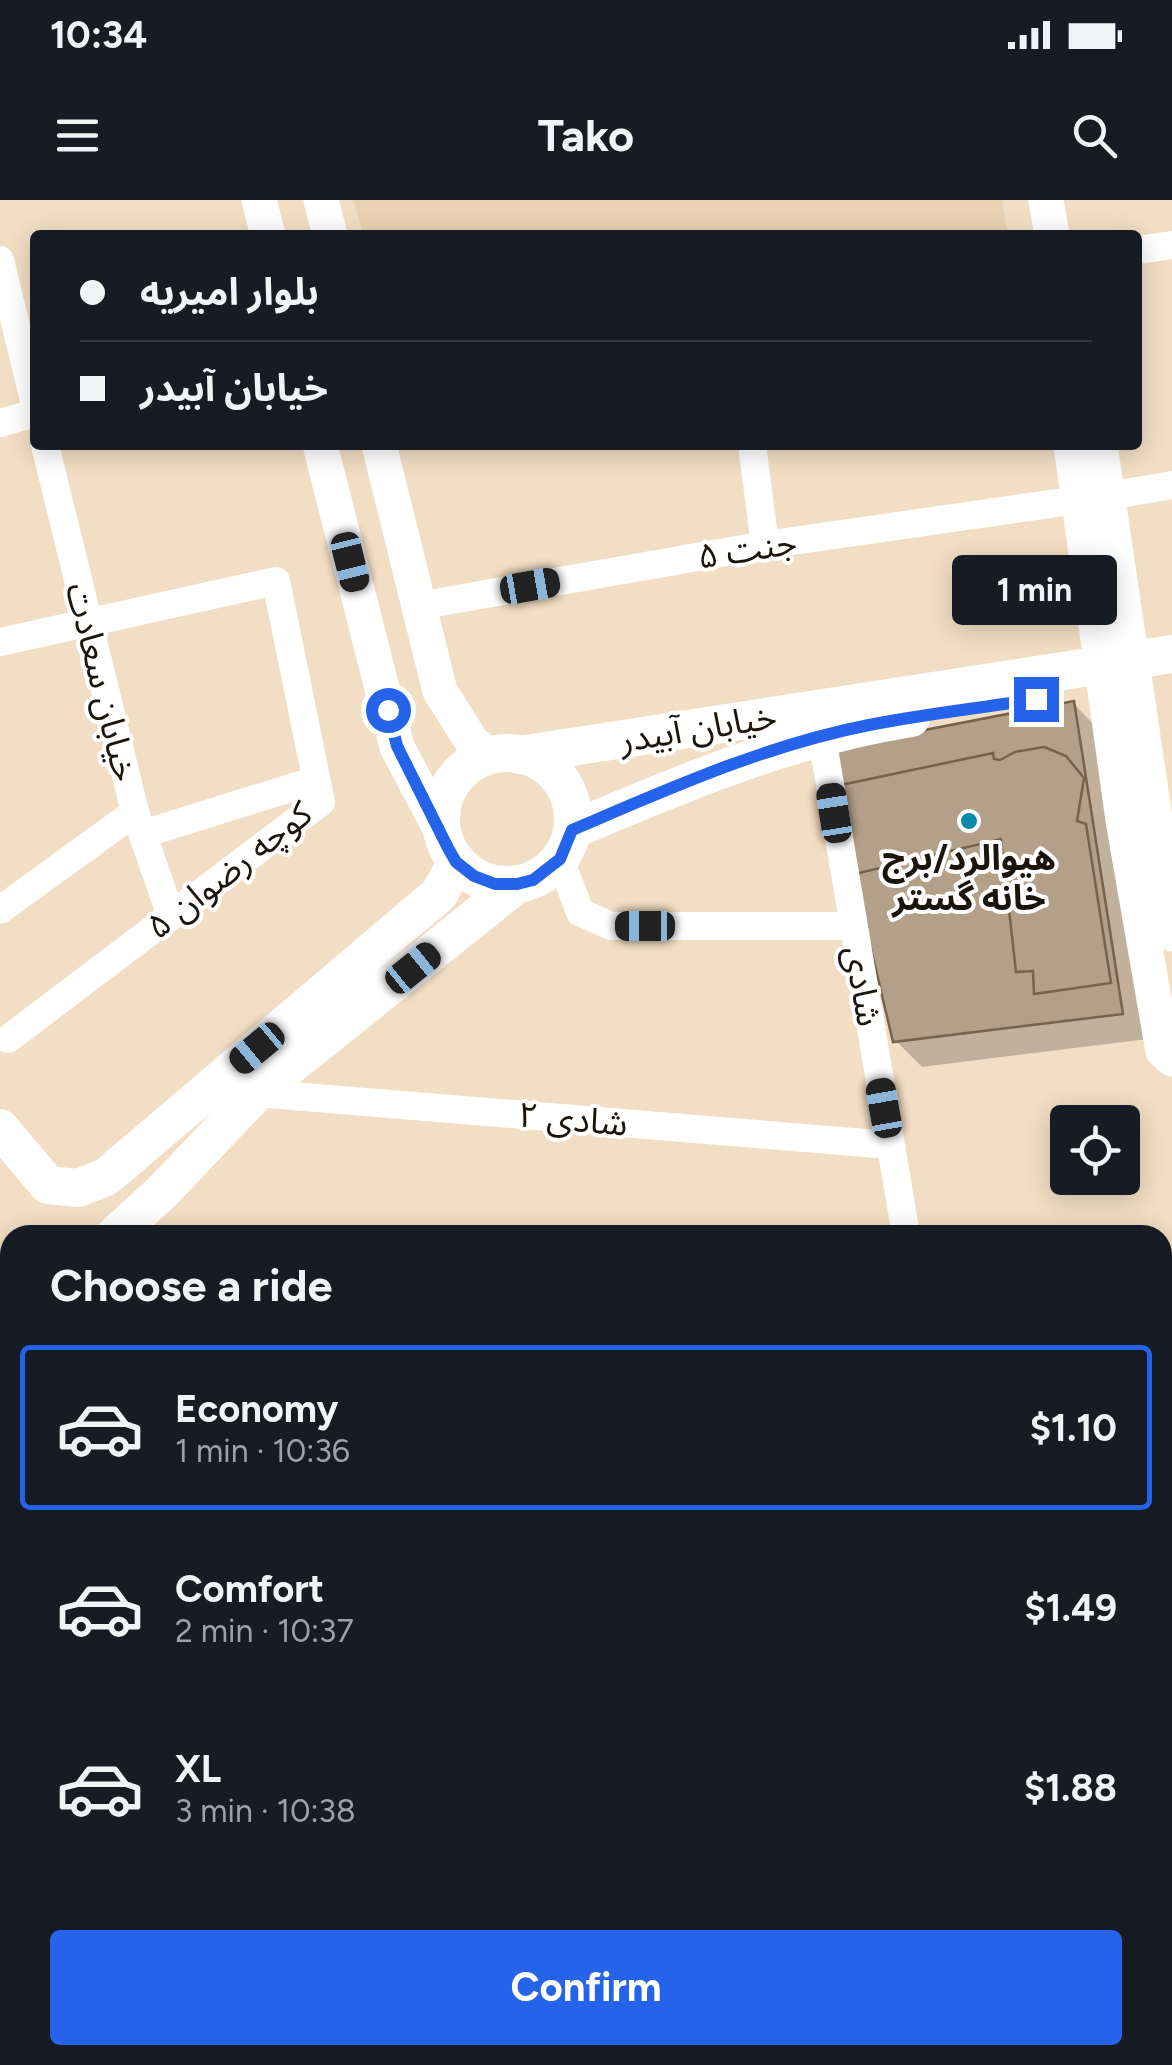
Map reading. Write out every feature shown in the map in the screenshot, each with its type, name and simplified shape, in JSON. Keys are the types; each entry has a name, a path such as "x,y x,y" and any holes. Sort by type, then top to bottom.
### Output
{"main road":[{"name":"خیابان آبیدر","path":"566,844 688,780 822,737 1129,675 1172,654"},
{"name":"خیابان آبیدر","path":"504,755 662,735 843,703 1129,675"},
{"path":"0,1128 48,1185 78,1188 106,1177 439,894 449,847 441,813 456,777 470,764 504,755 540,762 562,782 573,810 566,844 533,880 495,884 474,876 449,847"},
{"path":"126,1225 256,1094 517,884"},
{"path":"155,1225 162,1192"}],"street":[{"path":"259,200 267,230"},
{"path":"321,200 329,230"},
{"path":"1046,200 1051,230"},
{"path":"1142,249 1172,245"},
{"path":"0,260 30,384"},
{"path":"0,422 30,414"},
{"name":"خیابان سعادت","path":"46,450 139,823 171,916"},
{"path":"321,450 397,746 449,847"},
{"path":"380,450 440,690 472,742 504,755"},
{"path":"753,450 765,544"},
{"path":"1073,450 1093,498 1129,675 1172,931"},
{"path":"1093,498 1099,450"},
{"name":"جنت ۵","path":"418,606 765,544 1172,485"},
{"name":"کوچه رضوان ۵","path":"8,1039 321,802 276,581 86,620"},
{"path":"0,642 86,620"},
{"path":"1129,675 1123,820 1162,1051 1172,1059"},
{"name":"شادی","path":"822,737 904,1225"},
{"path":"0,910 139,823 316,780"},
{"path":"566,844 580,912 611,926 852,926"},
{"name":"شادی ۲","path":"256,1094 890,1145"}],"shaded area":[{"path":"353,200 1002,200 1007,230 362,230"}],"building":[{"name":"هیوالرد/برج خانه گستر","path":"1074,701 1123,1014 893,1042 858,894 832,748"},
{"path":"1044,747 1066,756 1084,778 1077,821 1086,824 1111,983 1034,994 1033,971 1016,972 1001,839 855,874 841,785 993,753 994,759 1000,760 1015,752"}],"place":[{"name":"هیوالرد/برج خانه گستر","path":"969,821"}],"route":[{"path":"388,710 397,746 456,862 474,876 495,884 517,884 548,871 560,859 572,830 688,780 867,725 1036,699"}]}
